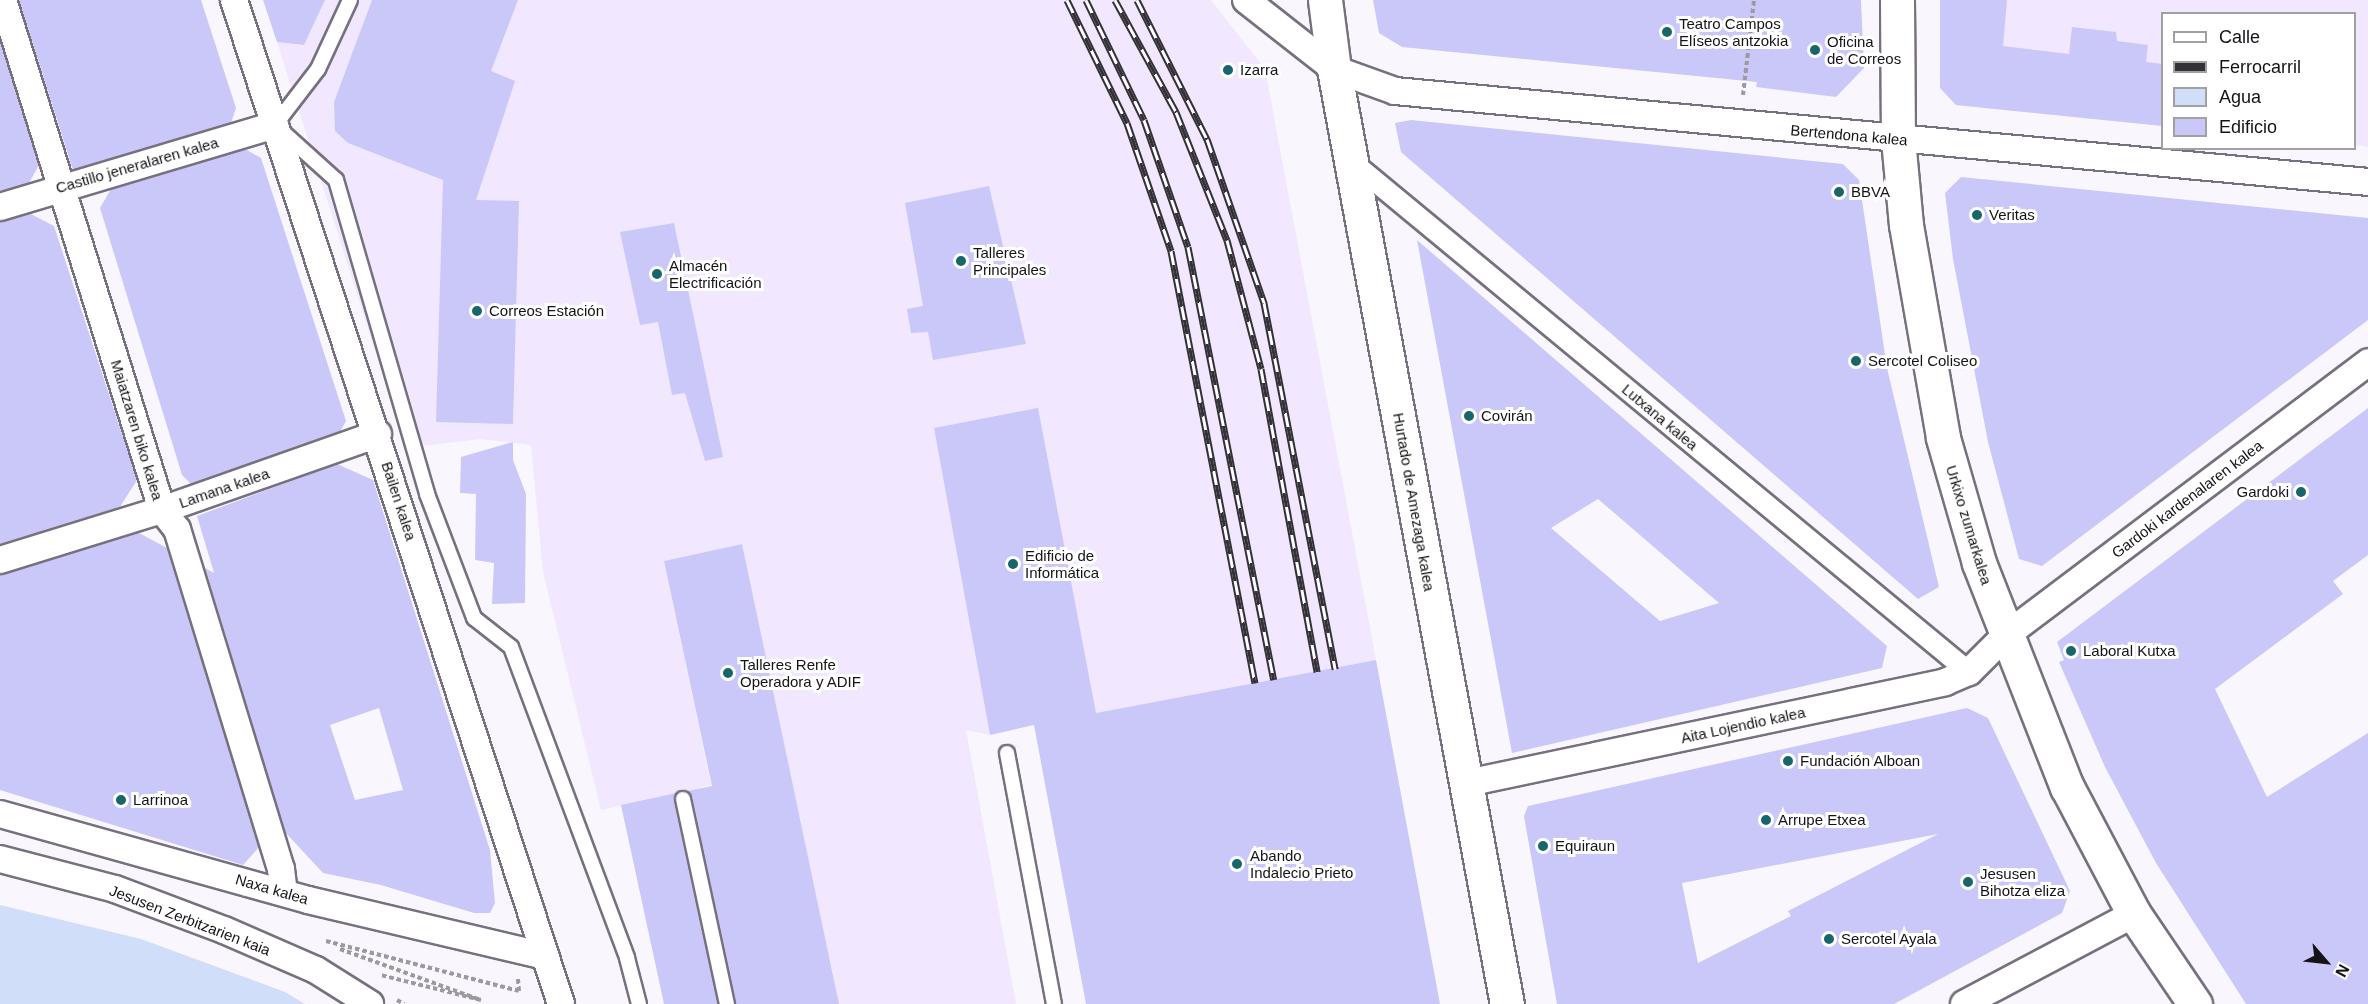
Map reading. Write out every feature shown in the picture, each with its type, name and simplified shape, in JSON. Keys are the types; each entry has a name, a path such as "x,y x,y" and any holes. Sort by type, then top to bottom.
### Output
{"main road":[{"name":"Hurtado de Amezaga kalea","path":"1326,0 1334,69 1507,1004"},
{"name":"Urkixo zumarkalea","path":"1897,0 1898,140 1917,299 1943,438 1979,563 2005,636 2067,787 2134,914 2195,1004"}],"street":[{"name":"Maiatzaren biko kalea","path":"3,0 162,510 177,529 281,869 284,892"},
{"name":"Bailen kalea","path":"234,0 378,434 561,1004"},
{"name":"Bertendona kalea","path":"1246,0 1334,69 1395,91 1898,140 1948,141 2368,182"},
{"name":"Castillo jeneralaren kalea","path":"0,207 275,125"},
{"name":"Lutxana kalea","path":"1352,162 1969,672"},
{"name":"Gardoki kardenalaren kalea","path":"2005,636 2368,362"},
{"name":"Lamana kalea","path":"0,560 162,510 378,434"},
{"name":"Aita Lojendio kalea","path":"1467,783 1945,682 1969,672 2005,636"},
{"name":"Naxa kalea","path":"0,814 284,892 545,956"},
{"name":"Jesusen Zerbitzarien kaia","path":"0,859 115,889 224,930 382,1001"},
{"path":"1964,1004 2134,914"}],"lane":[{"path":"350,0 318,69 275,125 336,180 427,494 474,618 511,647 627,958 639,1004"},
{"path":"1007,753 1054,1004"},
{"path":"683,799 728,1004"}],"path":[{"path":"1739,125 1754,0"},
{"path":"378,974 481,1000 315,939 519,991 517,973"},
{"path":"382,1001 404,1004"}],"shaded area":[{"path":"325,0 1211,0 1265,69 1376,660 1096,713 1037,409 934,428 990,735 966,730 1016,1004 839,1004 741,544 664,561 711,785 601,810 543,572 531,445 480,439 406,448 277,42 304,45"},
{"path":"1940,0 2368,0 2368,147 2356,145 2356,12 2161,12 2161,126 1956,105 1940,88"}],"water":[{"path":"0,905 141,939 285,992 305,1004 0,1004"}],"building":[{"path":"19,0 201,0 236,108 231,123 73,170"},
{"path":"263,0 325,0 304,45 277,42"},
{"path":"372,0 518,0 491,71 515,81 476,200 519,201 513,424 436,422 443,180 348,143 335,131 334,102"},
{"path":"1373,0 1861,0 1864,68 1836,97 1756,87 1757,82 1402,47 1379,33"},
{"path":"1940,0 2007,0 2003,46 2069,54 2072,27 2116,32 2117,41 2148,45 2146,62 2161,64 2161,126 1956,105 1940,88"},
{"path":"0,41 39,165 29,183 0,191"},
{"path":"1411,120 1843,164 1859,180 1887,368 1939,587 1918,599 1401,152 1395,123"},
{"path":"245,149 261,158 346,421 340,432 191,484 182,475 100,208 111,189"},
{"path":"1961,177 2368,218 2368,320 2042,566 2019,559 1988,442 1953,259 1945,193"},
{"name":"Talleres Principales","path":"989,186 1026,344 933,360 928,332 911,333 907,309 923,306 905,203"},
{"path":"31,214 54,226 137,480 120,507 0,544 0,222"},
{"path":"674,223 723,457 705,461 685,393 672,395 658,322 640,325 620,232"},
{"path":"1417,240 1887,646 1882,668 1512,753","holes":["1598,499 1719,603 1660,621 1551,528"]},
{"name":"Abando Indalecio Prieto","path":"1038,408 1096,713 1376,660 1440,1004 1086,1004 1034,725 990,735 934,428"},
{"path":"2368,408 2368,555 2333,581 2343,594 2215,689 2267,797 2368,733 2368,1004 2246,1004 2156,863 2105,767 2059,662 2064,660 2057,642"},
{"path":"513,442 513,460 526,494 525,603 492,604 494,563 475,560 476,494 460,493 461,457"},
{"path":"337,464 373,480 490,850 495,903 490,913 474,913 381,885 323,873 285,832 205,568 214,573 197,516","holes":["379,708 403,790 355,800 330,725"]},
{"path":"139,533 167,548 259,847 243,865 0,790 0,575"},
{"name":"Talleres Renfe Operadora y ADIF","path":"742,544 839,1004 736,1004 692,797 687,791 712,786 664,561"},
{"path":"1967,708 1988,718 2070,891 2062,913 1894,1004 1557,1004 1524,816 1528,806","holes":["1938,834 1788,911 1791,916 1698,963 1682,883"]},
{"path":"676,793 674,801 718,1004 664,1004 621,805"}],"railway":[{"path":"1067,0 1127,123 1171,251 1255,683"},
{"path":"1086,0 1144,120 1188,247 1274,680"},
{"path":"1115,0 1176,112 1227,240 1261,369 1317,672"},
{"path":"1137,0 1207,139 1264,303 1335,669"}],"place":[{"name":"Teatro Campos Elíseos antzokia","path":"1667,32"},
{"name":"Oficina de Correos","path":"1815,50"},
{"name":"Izarra","path":"1228,70"},
{"name":"BBVA","path":"1839,192"},
{"name":"Veritas","path":"1977,215"},
{"name":"Talleres Principales","path":"961,261"},
{"name":"Almacén Electrificación","path":"657,274"},
{"name":"Correos Estación","path":"477,311"},
{"name":"Sercotel Coliseo","path":"1856,361"},
{"name":"Covirán","path":"1469,416"},
{"name":"Gardoki","path":"2301,492"},
{"name":"Edificio de Informática","path":"1013,564"},
{"name":"Laboral Kutxa","path":"2071,651"},
{"name":"Talleres Renfe Operadora y ADIF","path":"728,673"},
{"name":"Fundación Alboan","path":"1788,761"},
{"name":"Larrinoa","path":"121,800"},
{"name":"Arrupe Etxea","path":"1766,820"},
{"name":"Equiraun","path":"1543,846"},
{"name":"Abando Indalecio Prieto","path":"1237,864"},
{"name":"Jesusen Bihotza eliza","path":"1968,882"},
{"name":"Sercotel Ayala","path":"1829,939"}]}
